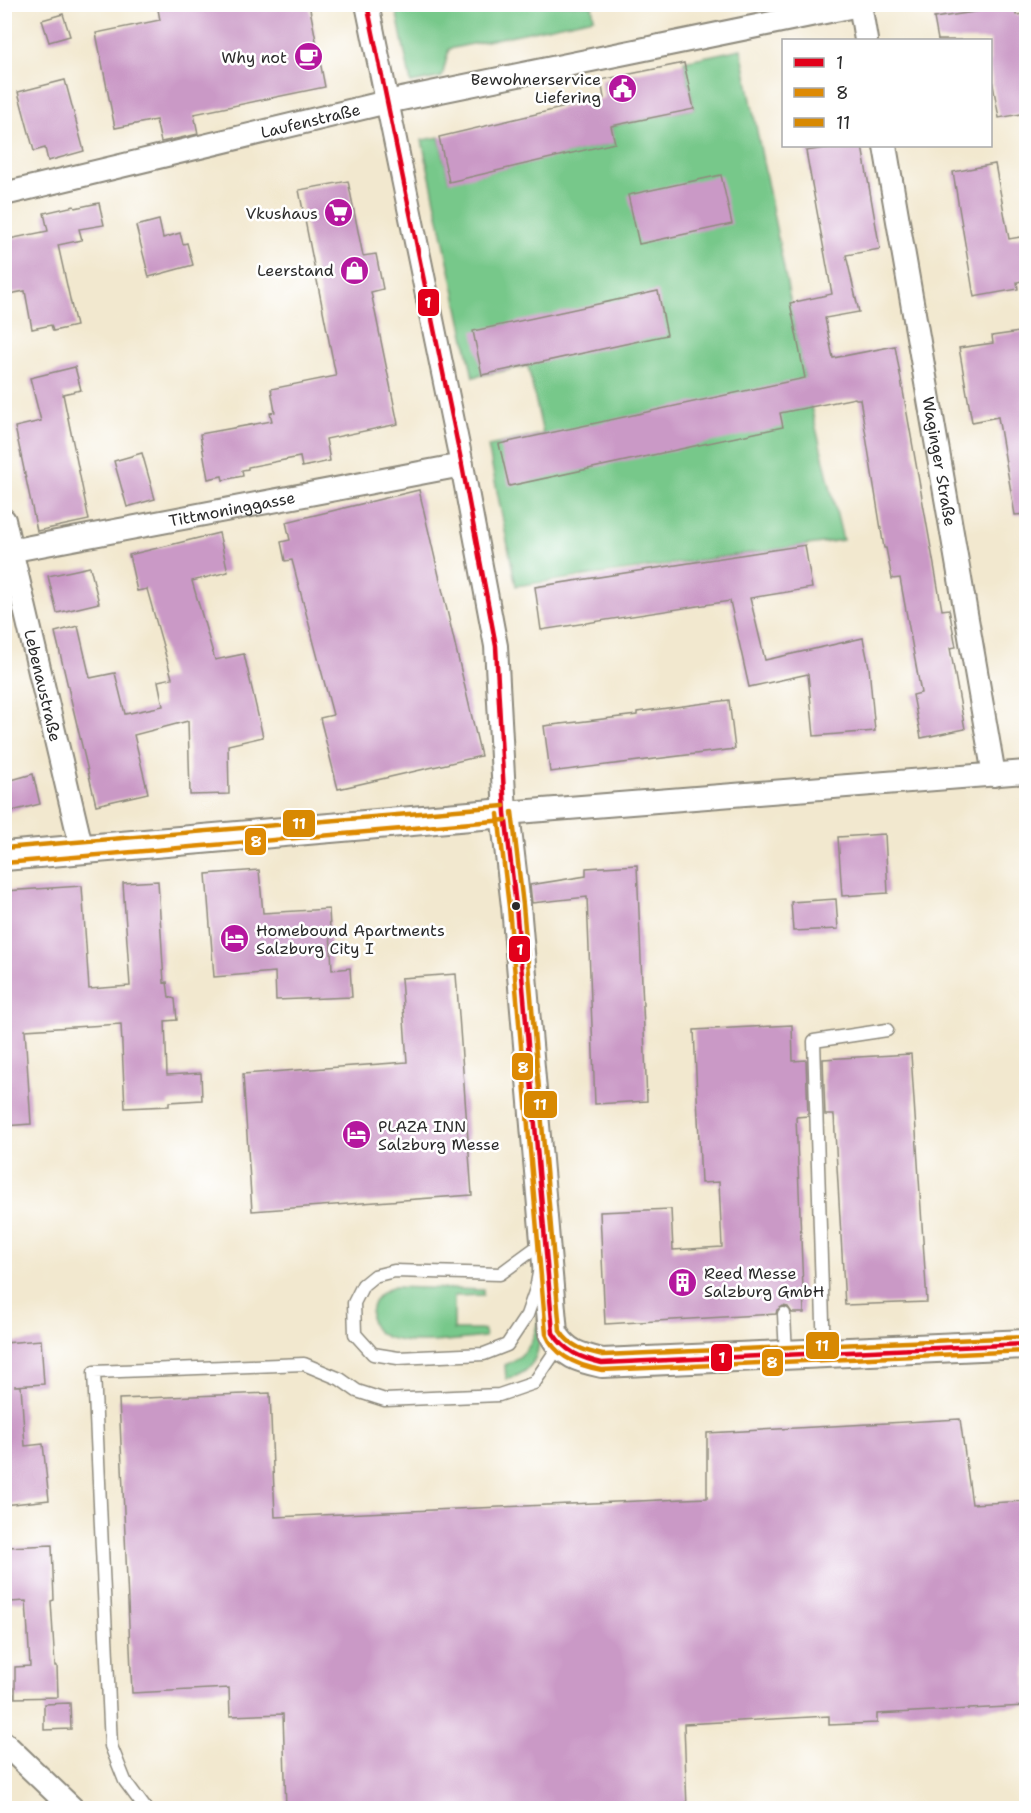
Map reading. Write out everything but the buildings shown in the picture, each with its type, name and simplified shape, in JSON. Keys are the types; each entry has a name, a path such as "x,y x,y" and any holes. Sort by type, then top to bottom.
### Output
{"street":[{"path":"367,4 462,465 496,646 505,813 516,906 553,1333 559,1346 570,1353 602,1362 1026,1344"},
{"path":"861,5 866,39"},
{"name":"Laufenstraße","path":"4,194 387,102 861,5"},
{"name":"Waginger Straße","path":"885,147 994,775"},
{"name":"Tittmoninggasse","path":"8,552 462,465"},
{"name":"Lebenaustraße","path":"4,520 8,552 82,850"},
{"path":"4,856 505,813 1026,772"},
{"path":"545,1241 565,1275 569,1327 573,1342 589,1360"},
{"path":"4,1743 72,1809"}],"lane":[{"path":"824,1353 814,1041 887,1030"},
{"path":"545,1241 536,1289 526,1316 507,1345 484,1354 398,1358 373,1354 355,1334 354,1303 363,1286 374,1276 394,1271 500,1274 545,1241"},
{"path":"784,1314 786,1354"},
{"path":"145,1809 125,1780 111,1746 94,1372 304,1364 340,1379 357,1391 385,1400 499,1395 534,1383 559,1346"}],"green space":[{"path":"395,5 592,5 594,18 449,49 442,77 411,83"},
{"path":"741,49 811,407 843,540 516,586 488,446 543,434 528,366 473,377 422,140 439,137 449,181 614,143 611,126 694,109 684,61"},
{"path":"394,1287 483,1290 483,1295 454,1296 454,1330 484,1330 485,1337 414,1342 395,1340 381,1334 372,1324 372,1308 380,1294"},
{"path":"539,1317 538,1347 532,1364 526,1370 506,1379 505,1365 520,1357 529,1346"}],"transit line":[{"name":"1","path":"367,4 462,465 496,646 505,813 516,906 553,1333 574,1353 602,1363 1026,1344"},
{"name":"11","path":"4,848 504,806"},
{"name":"11","path":"512,812 523,905 560,1331 568,1341 578,1348 603,1355 1026,1337"},
{"name":"8","path":"498,814 509,907 546,1334 555,1349 577,1363 602,1370 1026,1351"},
{"name":"8","path":"5,863 506,820"}],"place":[{"name":"Why not","path":"308,57"},
{"name":"Bewohnerservice Liefering","path":"622,88"},
{"name":"Vkushaus","path":"339,213"},
{"name":"Leerstand","path":"355,270"},
{"name":"Homebound Apartments Salzburg City I","path":"235,939"},
{"name":"PLAZA INN Salzburg Messe","path":"357,1135"},
{"name":"Reed Messe Salzburg GmbH","path":"683,1282"}]}
